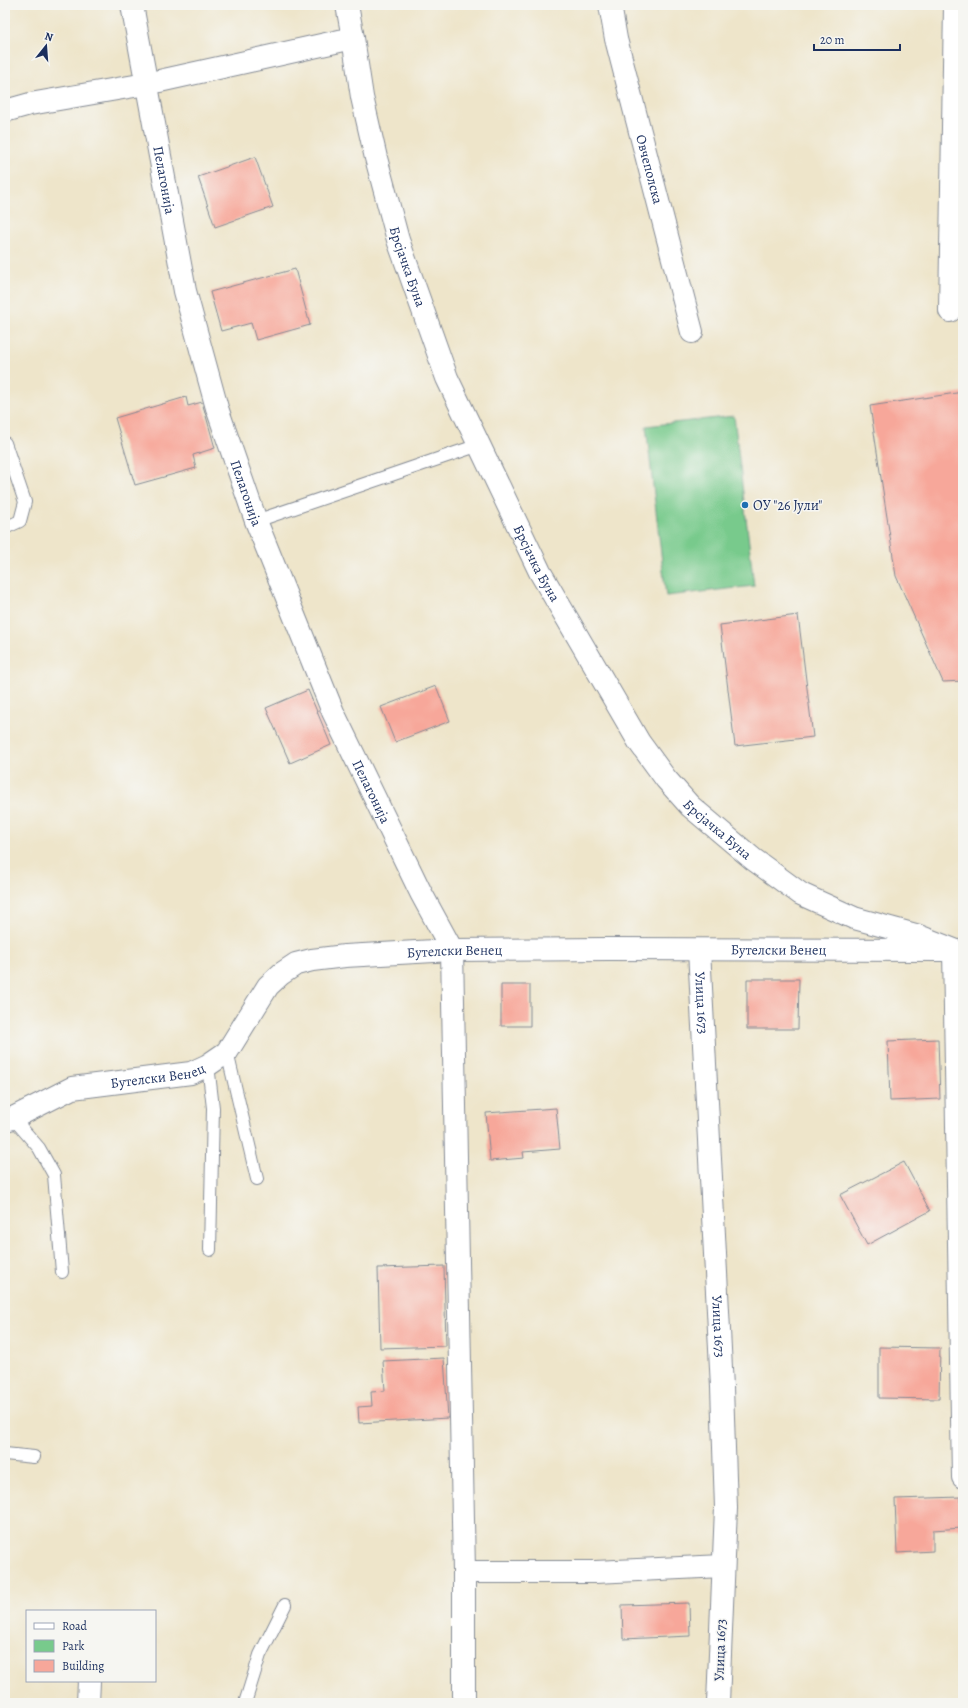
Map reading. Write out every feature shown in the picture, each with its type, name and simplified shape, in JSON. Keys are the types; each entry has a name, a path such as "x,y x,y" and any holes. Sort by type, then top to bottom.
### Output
{"street":[{"name":"Пелагонија","path":"132,5 185,291 217,408 256,521 333,712 421,893 452,950"},
{"name":"Брсјачка Буна","path":"347,5 362,97 376,158 398,240 447,378 540,572 639,742 666,779 690,806 753,859 801,894 854,918 916,935 958,951"},
{"name":"Овчеполска","path":"610,5 616,40 692,332"},
{"path":"950,311 955,5"},
{"path":"5,111 30,104 146,84 353,38"},
{"path":"452,950 464,1572 464,1703"},
{"name":"Бутелски Венец","path":"9,1119 72,1088 191,1073 208,1065 226,1052 268,986 281,974 296,964 312,960 345,956 452,950 958,951"},
{"name":"Улица 1673","path":"699,950 722,1387 726,1508 718,1703"},
{"path":"958,951 963,1477"},
{"path":"464,1572 595,1572 723,1566"},
{"path":"88,1703 89,1682"}],"lane":[{"path":"5,443 25,502 20,521 5,528"},
{"path":"256,521 479,445"},
{"path":"226,1052 257,1179"},
{"path":"208,1065 214,1108 210,1250"},
{"path":"9,1119 39,1148 54,1175 62,1272"},
{"path":"5,1454 34,1457"},
{"path":"245,1703 260,1655 285,1605"}],"green space":[{"path":"734,416 754,586 666,596 646,426"}],"building":[{"path":"255,157 273,207 215,227 198,177"},
{"path":"295,269 310,325 256,340 251,323 221,331 210,292"},
{"path":"963,392 963,681 943,682 896,576 870,406"},
{"path":"186,397 188,406 202,402 215,448 193,455 196,468 135,485 115,418"},
{"path":"798,615 813,737 735,746 720,625"},
{"path":"436,686 450,721 395,742 381,707"},
{"path":"308,690 331,745 290,763 266,708"},
{"path":"747,979 799,979 798,1029 747,1029"},
{"path":"501,985 530,985 530,1026 501,1026"},
{"path":"938,1039 940,1099 890,1101 888,1041"},
{"path":"556,1108 560,1149 523,1152 524,1158 490,1161 486,1113"},
{"path":"904,1162 930,1211 867,1245 840,1195"},
{"path":"444,1266 446,1346 380,1348 378,1268"},
{"path":"879,1347 940,1348 939,1399 879,1398"},
{"path":"444,1358 448,1418 359,1423 358,1407 372,1406 371,1392 385,1391 383,1361"},
{"path":"961,1497 962,1528 933,1530 933,1551 897,1553 895,1499"},
{"path":"689,1603 690,1636 623,1639 622,1605"}],"place":[{"name":"ОУ \"26 Јули\"","path":"745,505"}]}
